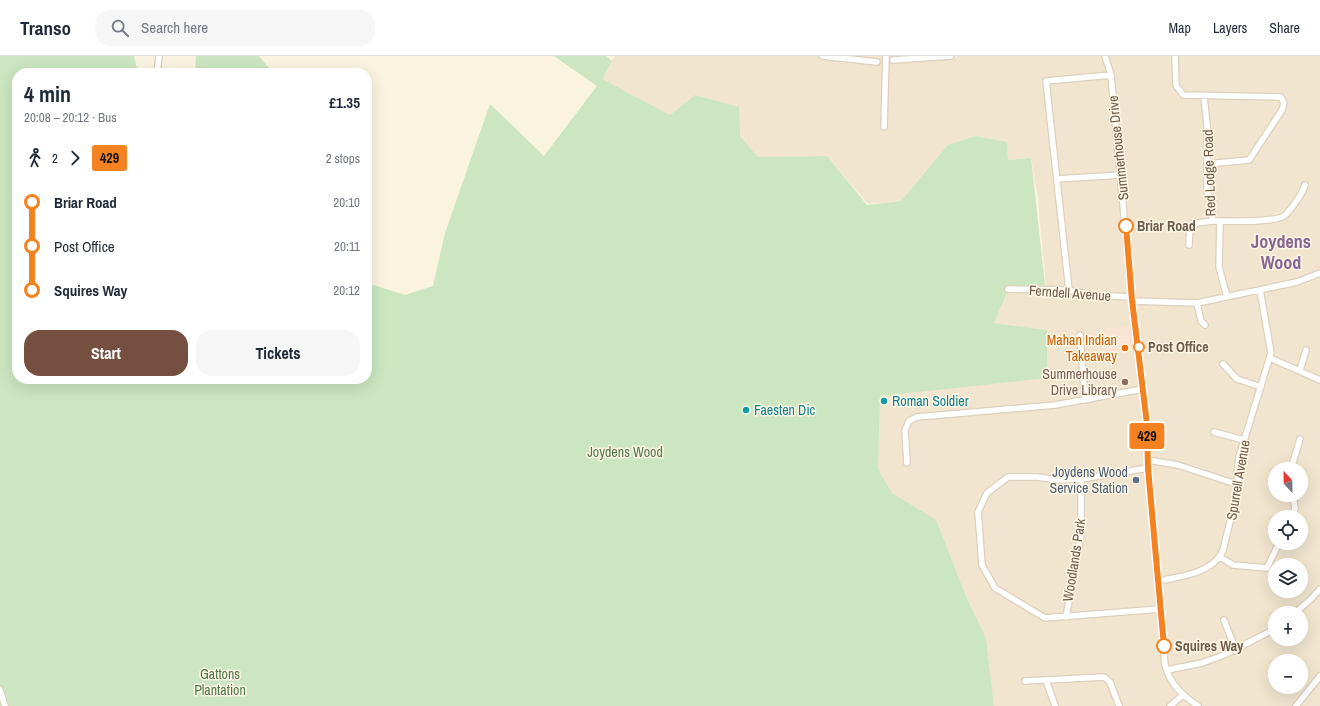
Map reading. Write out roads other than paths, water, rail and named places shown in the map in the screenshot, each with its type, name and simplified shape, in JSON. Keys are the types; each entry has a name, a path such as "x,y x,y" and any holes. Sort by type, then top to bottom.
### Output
{"street":[{"path":"158,68 159,56"},
{"path":"822,56 877,62"},
{"path":"884,127 886,56"},
{"path":"893,60 951,56"},
{"name":"Summerhouse Drive","path":"1105,56 1111,75 1132,299 1147,424 1148,468 1160,609 1167,670 1173,684 1183,695 1198,706"},
{"path":"1175,56 1176,85 1183,95 1281,97 1284,103 1282,110 1249,160 1207,164"},
{"path":"1069,290 1046,81 1111,75"},
{"name":"Red Lodge Road","path":"1189,245 1190,224 1212,221 1212,204 1207,192 1207,126 1204,96"},
{"path":"1057,180 1121,175"},
{"path":"1212,221 1273,220 1279,218 1284,216 1306,185"},
{"path":"1220,221 1219,267 1227,296"},
{"name":"Ferndell Avenue","path":"1008,289 1069,290 1132,299 1197,303 1297,282 1320,273"},
{"name":"Spurrell Avenue","path":"1220,557 1239,485 1237,474 1239,457 1271,353 1260,290"},
{"path":"1197,303 1201,321 1205,325"},
{"path":"1080,335 1084,400"},
{"path":"1300,370 1306,350"},
{"path":"1270,358 1320,380"},
{"path":"1223,364 1237,379 1261,387"},
{"path":"907,463 906,430 909,421 917,417 1055,405 1143,389"},
{"path":"1214,432 1244,440"},
{"path":"1293,462 1300,439"},
{"path":"1148,460 1178,465 1239,485"},
{"name":"Woodlands Park","path":"1148,468 1081,479 1057,480 1038,477 1008,477 987,493 978,512 982,565 994,588 1045,618 1160,609"},
{"name":"Woodlands Park","path":"1066,617 1081,535 1081,479"},
{"path":"1158,581 1188,576 1199,572 1220,557 1234,565 1267,568 1276,550"},
{"path":"1303,606 1320,589"},
{"path":"1224,620 1236,651"},
{"path":"1167,670 1202,663 1236,651 1268,633"},
{"path":"1296,706 1320,676"},
{"path":"1025,681 1104,677 1110,682 1119,706"},
{"path":"1046,680 1055,706"},
{"path":"0,690 6,706"},
{"path":"1170,706 1183,695"}],"place":[{"name":"Briar Road","path":"1126,226"},
{"name":"Post Office","path":"1139,347"},
{"name":"Mahan Indian Takeaway","path":"1125,348"},
{"name":"Summerhouse Drive Library","path":"1125,382"},
{"name":"Roman Soldier","path":"884,401"},
{"name":"Faesten Dic","path":"746,410"},
{"name":"Joydens Wood Service Station","path":"1136,480"},
{"name":"Squires Way","path":"1164,646"}],"district":[{"name":"Joydens Wood","path":"1281,251"}],"park label":[{"name":"Gattons Plantation","path":"220,682"}]}
